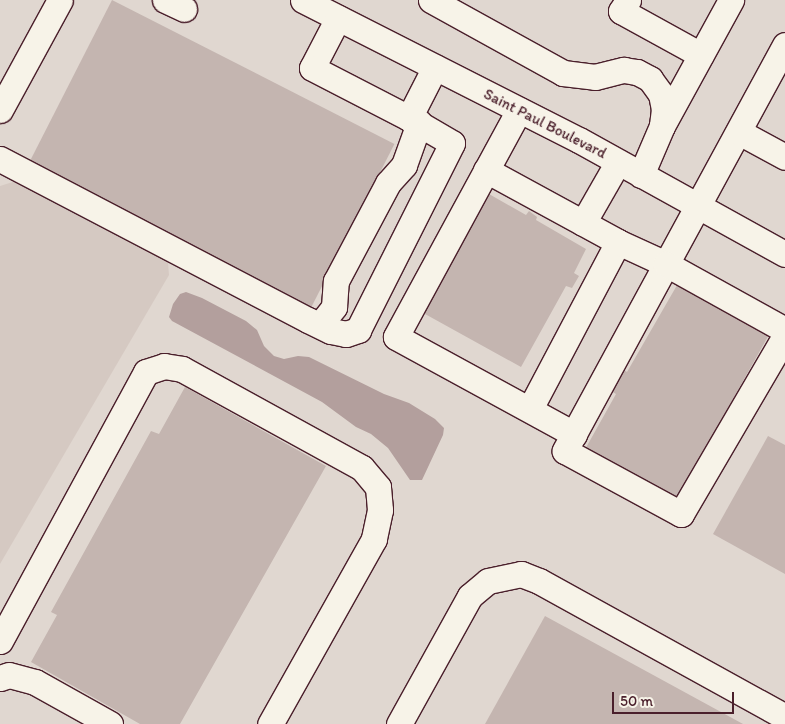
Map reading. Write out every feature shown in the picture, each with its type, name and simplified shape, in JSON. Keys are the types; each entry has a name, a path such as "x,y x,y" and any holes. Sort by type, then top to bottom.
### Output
{"street":[{"path":"0,110 60,0"},
{"name":"Saint Paul Boulevard","path":"303,0 618,162 785,254"},
{"path":"431,0 563,73 595,77 624,70 637,72 650,79 661,94 664,109 662,126"},
{"path":"628,0 621,12 700,55"},
{"path":"641,175 662,126 731,0"},
{"path":"0,159 320,326 331,331 346,334 358,330 452,143 414,120 312,68 338,18"},
{"path":"785,45 564,451 681,514 785,336"},
{"path":"320,326 334,307 336,281 388,183 404,165 414,120 435,67"},
{"path":"519,110 396,337 574,434"},
{"path":"739,132 785,157"},
{"path":"583,223 618,162"},
{"path":"486,170 618,242 666,264 785,330"},
{"path":"530,409 618,242"},
{"path":"0,641 146,372 164,366 182,369 362,468 378,487 380,510 374,539 270,724"},
{"path":"399,724 470,596 488,582 522,574 539,581 785,718"},
{"path":"0,678 9,675 35,682 110,724"}],"shaded area":[{"path":"0,0 785,0 785,724 0,724"},
{"path":"16,181 74,199 167,250 169,275 0,564 0,186"},
{"path":"186,292 202,298 246,321 257,330 264,346 274,356 284,359 298,356 309,357 384,394 409,403 435,419 444,428 443,435 422,480 410,480 388,448 371,434 356,427 322,402 172,321 169,317 173,304 180,294"}],"building":[{"path":"112,0 394,144 310,310 28,166"},
{"path":"482,190 526,215 529,211 537,217 536,220 586,249 574,273 579,276 572,288 566,286 521,367 416,309"},
{"path":"680,280 771,331 675,503 583,453 616,394 611,391 623,369 627,372"},
{"path":"185,387 326,466 180,724 140,724 31,662 57,615 51,612 151,431 159,434"},
{"path":"768,436 785,445 785,574 713,534"},
{"path":"545,616 743,724 485,724"}]}
